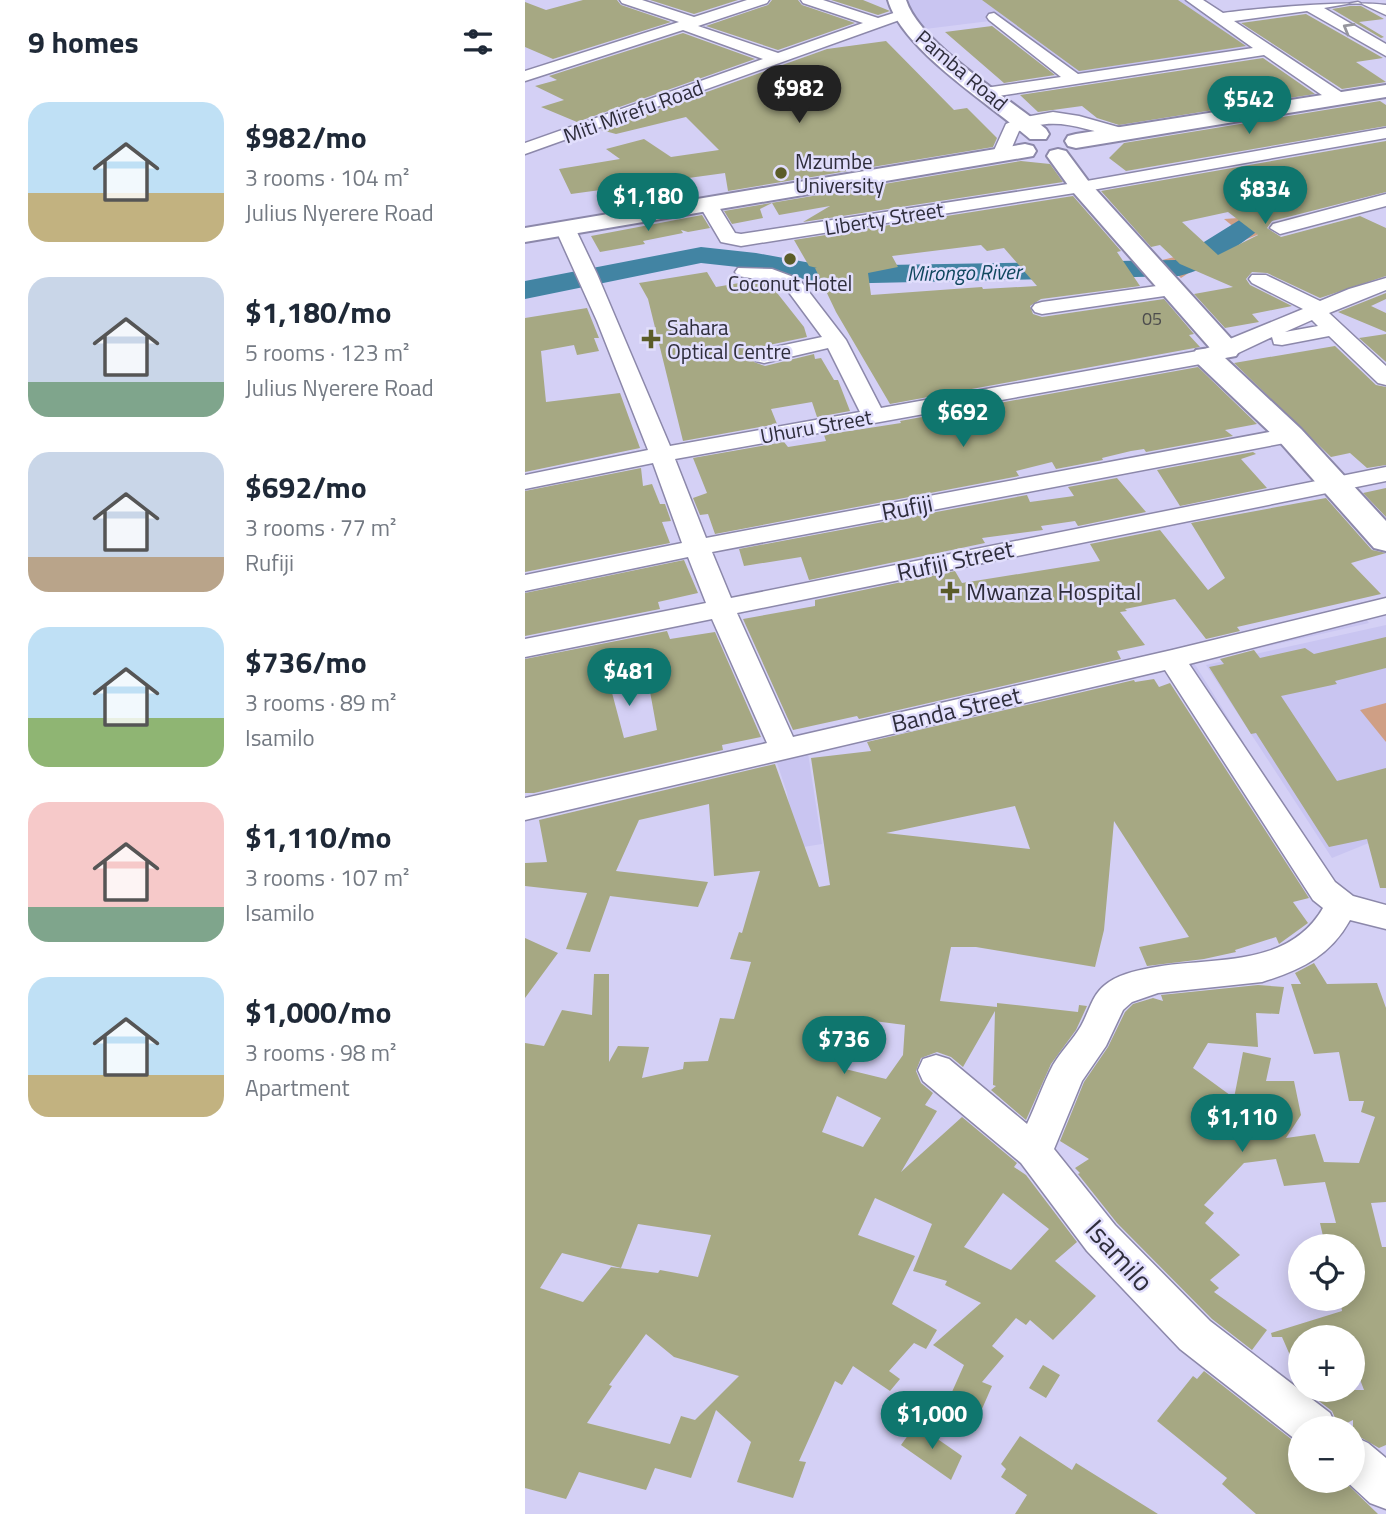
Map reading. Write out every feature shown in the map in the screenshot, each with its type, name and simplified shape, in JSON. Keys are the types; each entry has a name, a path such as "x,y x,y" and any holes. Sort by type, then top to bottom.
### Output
{"main road":[{"name":"Pamba Road","path":"899,7 918,35 985,93 1029,136"},
{"path":"525,235 1001,155 1029,136 1040,156 1119,134 1386,91"},
{"path":"1067,149 1081,187 1167,285 1216,353 1386,541"}],"street":[{"path":"627,0 779,59"},
{"path":"525,76 762,0"},
{"path":"808,0 878,23"},
{"path":"1193,0 1338,98"},
{"path":"1268,0 1283,10"},
{"path":"1221,18 1352,0"},
{"path":"1364,0 1386,12"},
{"path":"1310,6 1386,51"},
{"name":"Miti Mirefu Road","path":"527,147 878,23 899,7"},
{"path":"994,18 1074,79"},
{"path":"985,93 1269,50"},
{"path":"1029,136 1063,116 1119,134"},
{"name":"Liberty Street","path":"707,203 728,238 741,240 1081,187 1386,133"},
{"path":"1280,228 1386,200"},
{"path":"565,228 594,289 663,454 722,609 784,749"},
{"path":"745,272 772,275 792,284 835,340 873,415"},
{"path":"1259,279 1316,310 1333,329 1383,372"},
{"name":"Uhuru Street","path":"525,482 663,454 1216,353 1356,293 1386,284"},
{"path":"1042,308 1167,285"},
{"path":"1216,353 1333,329"},
{"path":"764,356 835,340"},
{"name":"Rufiji","path":"525,583 698,547 1290,435"},
{"name":"Rufiji Street","path":"525,648 1386,474"},
{"name":"Banda Street","path":"525,809 1385,608"},
{"path":"1172,659 1324,891 1342,905 1386,917"},
{"path":"1034,1152 1067,1074 1094,1036 1110,1000 1134,985 1262,969 1297,954 1326,933 1342,905"},
{"name":"Isamilo","path":"936,1070 1034,1152 1101,1238 1195,1335 1300,1416"},
{"path":"1365,1469 1386,1488"}],"shaded area":[{"path":"909,0 1193,0 1269,50 1074,79 998,20 925,29 905,11"},
{"path":"1224,219 1272,219 1257,235 1230,246 1181,278 1162,260 1204,250 1235,228"},
{"path":"1356,607 1369,623 1194,663 1244,743 1216,749 1167,670 808,753 822,844 797,848 787,793 776,760 758,764 750,745"},
{"path":"1386,625 1386,836 1332,858 1206,665"},
{"path":"1386,703 1386,742 1360,710"}],"building":[{"path":"583,0 617,0 621,5 671,22 553,59 525,47 525,2 546,10"},
{"path":"650,0 738,0 694,14"},
{"path":"772,0 798,0 802,5 855,23 778,50 706,26 768,5"},
{"path":"831,0 863,0 890,11 878,15"},
{"path":"982,0 1178,0 1246,46 1079,71"},
{"path":"1361,6 1384,19 1359,22 1384,37 1381,38 1332,9"},
{"path":"1306,14 1383,58 1356,62 1386,82 1342,89 1241,23"},
{"path":"992,26 1055,75 1004,83 945,32"},
{"path":"683,33 755,59 577,122 541,107 564,100 535,86 557,80 549,76"},
{"path":"886,41 954,110 967,108 997,138 993,147 728,191 725,173 571,194 559,169 620,159 606,149 644,139 671,157 719,150 686,117 616,134 601,130 827,49"},
{"path":"1263,58 1315,94 1119,125 1097,118 1082,106 1038,112 1020,95"},
{"path":"1380,101 1386,105 1386,126 1126,171 1109,158 1124,143"},
{"path":"1386,141 1386,192 1272,221 1267,228 1281,237 1360,216 1386,228 1386,276 1320,298 1267,273 1252,272 1246,279 1250,285 1292,306 1252,314 1259,322 1225,328 1194,294 1233,287 1180,264 1160,245 1151,247 1101,191","holes":["1228,212 1258,235 1218,255 1182,222"]},
{"path":"1021,161 1050,164 1063,182 803,222 830,206 779,215 772,203 760,209 763,218 732,224 724,211"},
{"path":"1073,196 1121,251 1117,252 1140,286 1041,299 1030,306 1033,314 1042,317 1164,299 1194,334 1189,335 1200,347 890,404 836,312 817,268 809,266 794,240","holes":["981,245 987,251 1004,248 1037,286 871,295 868,273 898,267 892,256"]},
{"path":"702,215 710,228 688,232 681,230 683,233 643,241 645,244 600,252 591,236"},
{"path":"707,272 716,287 751,281 770,284 804,327 807,337 755,348 751,355 754,362 765,366 814,354 815,359 821,358 834,380 838,380 850,411 817,417 812,402 771,409 777,424 683,441 648,299 639,283"},
{"path":"1386,293 1386,299 1371,306 1386,313 1386,332 1338,312"},
{"path":"587,308 599,338 594,338 599,351 577,355 574,345 541,351 546,402 620,393 640,448 525,472 525,318"},
{"path":"1386,334 1386,362 1359,338"},
{"path":"1335,346 1376,385 1386,387 1386,465 1367,468 1350,453 1331,457 1234,363"},
{"path":"1198,367 1257,424 1225,430 1233,436 1146,452 1144,449 1131,451 1102,458 1103,460 1056,469 1052,462 1016,471 1019,476 715,534 708,514 700,515 693,498 707,493 693,458 784,442 788,447 826,441 824,435"},
{"path":"1253,452 1256,454 1241,459 1267,488 1180,506 1157,470"},
{"path":"641,468 643,486 652,484 660,504 665,504 671,521 662,522 670,543 525,572 525,491"},
{"path":"1117,478 1146,512 1078,526 1075,521 1041,526 1043,530 982,538 985,543 809,580 801,557 744,566 739,549 1027,495 1030,502 1074,496 1068,487"},
{"path":"1386,488 1386,517 1363,493"},
{"path":"1326,498 1372,550 1386,553 1351,563 1381,594 1237,627 1240,631 1206,639 1175,599 1125,609 1127,611 1120,612 1145,645 1117,651 1121,659 859,719 857,716 793,730 743,619 815,606 815,600 955,571 962,583 1100,561 1090,544 1160,530 1208,590 1225,578 1191,523"},
{"path":"684,560 698,593 658,602 660,609 525,636 525,593"},
{"path":"667,631 670,639 715,632 761,737 722,745 723,750 525,793 525,659","holes":["649,686 657,730 624,738 611,689"]},
{"path":"1386,637 1386,668 1335,681 1337,684 1281,696 1337,781 1386,768 1386,888 1380,888 1367,839 1329,847 1256,733 1251,734 1209,667 1224,664 1220,659 1254,650 1260,658 1305,648 1314,654"},
{"path":"1154,679 1159,687 1170,683 1309,898 1293,902 1308,923 1279,944 1276,937 1235,950 1236,952 1147,966 1139,947 1189,937 1114,821 1104,930 1095,967 976,947 951,947 940,1001 997,1007 997,1003 1078,1012 1079,1005 1087,1006 1076,1030 1051,1064 1026,1120 991,1090 996,1086 993,1085 995,1011 963,1067 951,1057 937,1052 921,1058 916,1071 921,1083 933,1093 925,1105 937,1111 901,1172 962,1117 1017,1163 1014,1167 1026,1175 1077,1242 1055,1261 1096,1296 1053,1340 1030,1320 1026,1325 1016,1318 992,1346 1004,1356 982,1382 992,1386 975,1425 943,1412 964,1365 933,1345 981,1303 945,1285 947,1281 913,1271 932,1224 875,1198 858,1235 915,1256 892,1304 937,1330 926,1349 914,1343 889,1371 900,1379 890,1391 853,1366 842,1385 835,1381 799,1461 806,1462 793,1498 737,1482 751,1442 716,1410 691,1478 655,1468 646,1490 579,1472 566,1499 525,1488 525,1043 544,1046 562,1010 592,1015 594,974 609,974 609,1062 618,1046 649,1047 642,1078 683,1069 684,1062 708,1061 720,1018 734,1019 751,962 730,959 739,932 742,933 760,871 714,876 709,804 639,820 616,871 708,882 698,907 610,896 590,952 566,949 587,893 525,886 525,863 547,862 539,820 775,764 819,887 830,885 811,758 871,751 867,742 1134,680","holes":["1015,806 1030,849 886,833","858,1019 905,1025 903,1055 886,1079 841,1068 850,1030 857,1029","837,1096 881,1118 863,1147 822,1132","1003,1193 1049,1229 1011,1270 964,1247","638,1224 711,1235 698,1277 660,1270 658,1273 611,1267 583,1302 540,1288 562,1253 621,1268","646,1334 674,1357 739,1376 695,1420 681,1416 670,1444 587,1423 612,1386 609,1385"]},
{"path":"525,938 558,953 525,998"},
{"path":"1314,963 1327,984 1377,983 1386,1008 1386,1202 1371,1203 1382,1247 1386,1247 1386,1445 1379,1448 1365,1440 1365,1416 1334,1416 1320,1402 1365,1402 1365,1325 1297,1325 1342,1311 1365,1311 1365,1234 1322,1234 1320,1223 1336,1223 1325,1182 1284,1186 1276,1159 1244,1163 1204,1205 1214,1213 1205,1223 1240,1255 1210,1280 1219,1288 1214,1292 1267,1330 1252,1350 1212,1319 1117,1223 1075,1168 1089,1159 1060,1141 1084,1082 1108,1047 1125,1012 1133,1004 1153,998 1163,1001 1161,995 1258,985 1284,987 1279,1014 1256,1013 1258,1047 1208,1043 1193,1068 1234,1098 1243,1052 1271,1058 1266,1081 1294,1081 1301,1115 1286,1138 1315,1134 1324,1162 1359,1163 1375,1117 1361,1112 1364,1101 1349,1101 1339,1052 1314,1054 1291,984 1301,984 1295,973"},
{"path":"1288,1328 1288,1351 1282,1337 1272,1337 1271,1333"},
{"path":"1043,1365 1060,1375 1046,1398 1029,1388"},
{"path":"1204,1371 1288,1437 1288,1493 1356,1493 1378,1514 1256,1514 1222,1484 1227,1478 1157,1421 1193,1376 1197,1379"},
{"path":"916,1424 962,1456 951,1480 901,1445"},
{"path":"1020,1436 1072,1470 1076,1463 1158,1514 1015,1514 1027,1495 1001,1477 1006,1469 1001,1464"}],"waterway":[{"name":"Mirongo River","path":"525,290 701,255 756,261 827,275 1179,268 1203,256 1284,203 1327,189 1386,179"}],"place":[{"name":"Mzumbe University","path":"781,173"},
{"name":"Coconut Hotel","path":"790,259"},
{"name":"Sahara Optical Centre","path":"651,339"},
{"name":"Mwanza Hospital","path":"950,591"}]}
